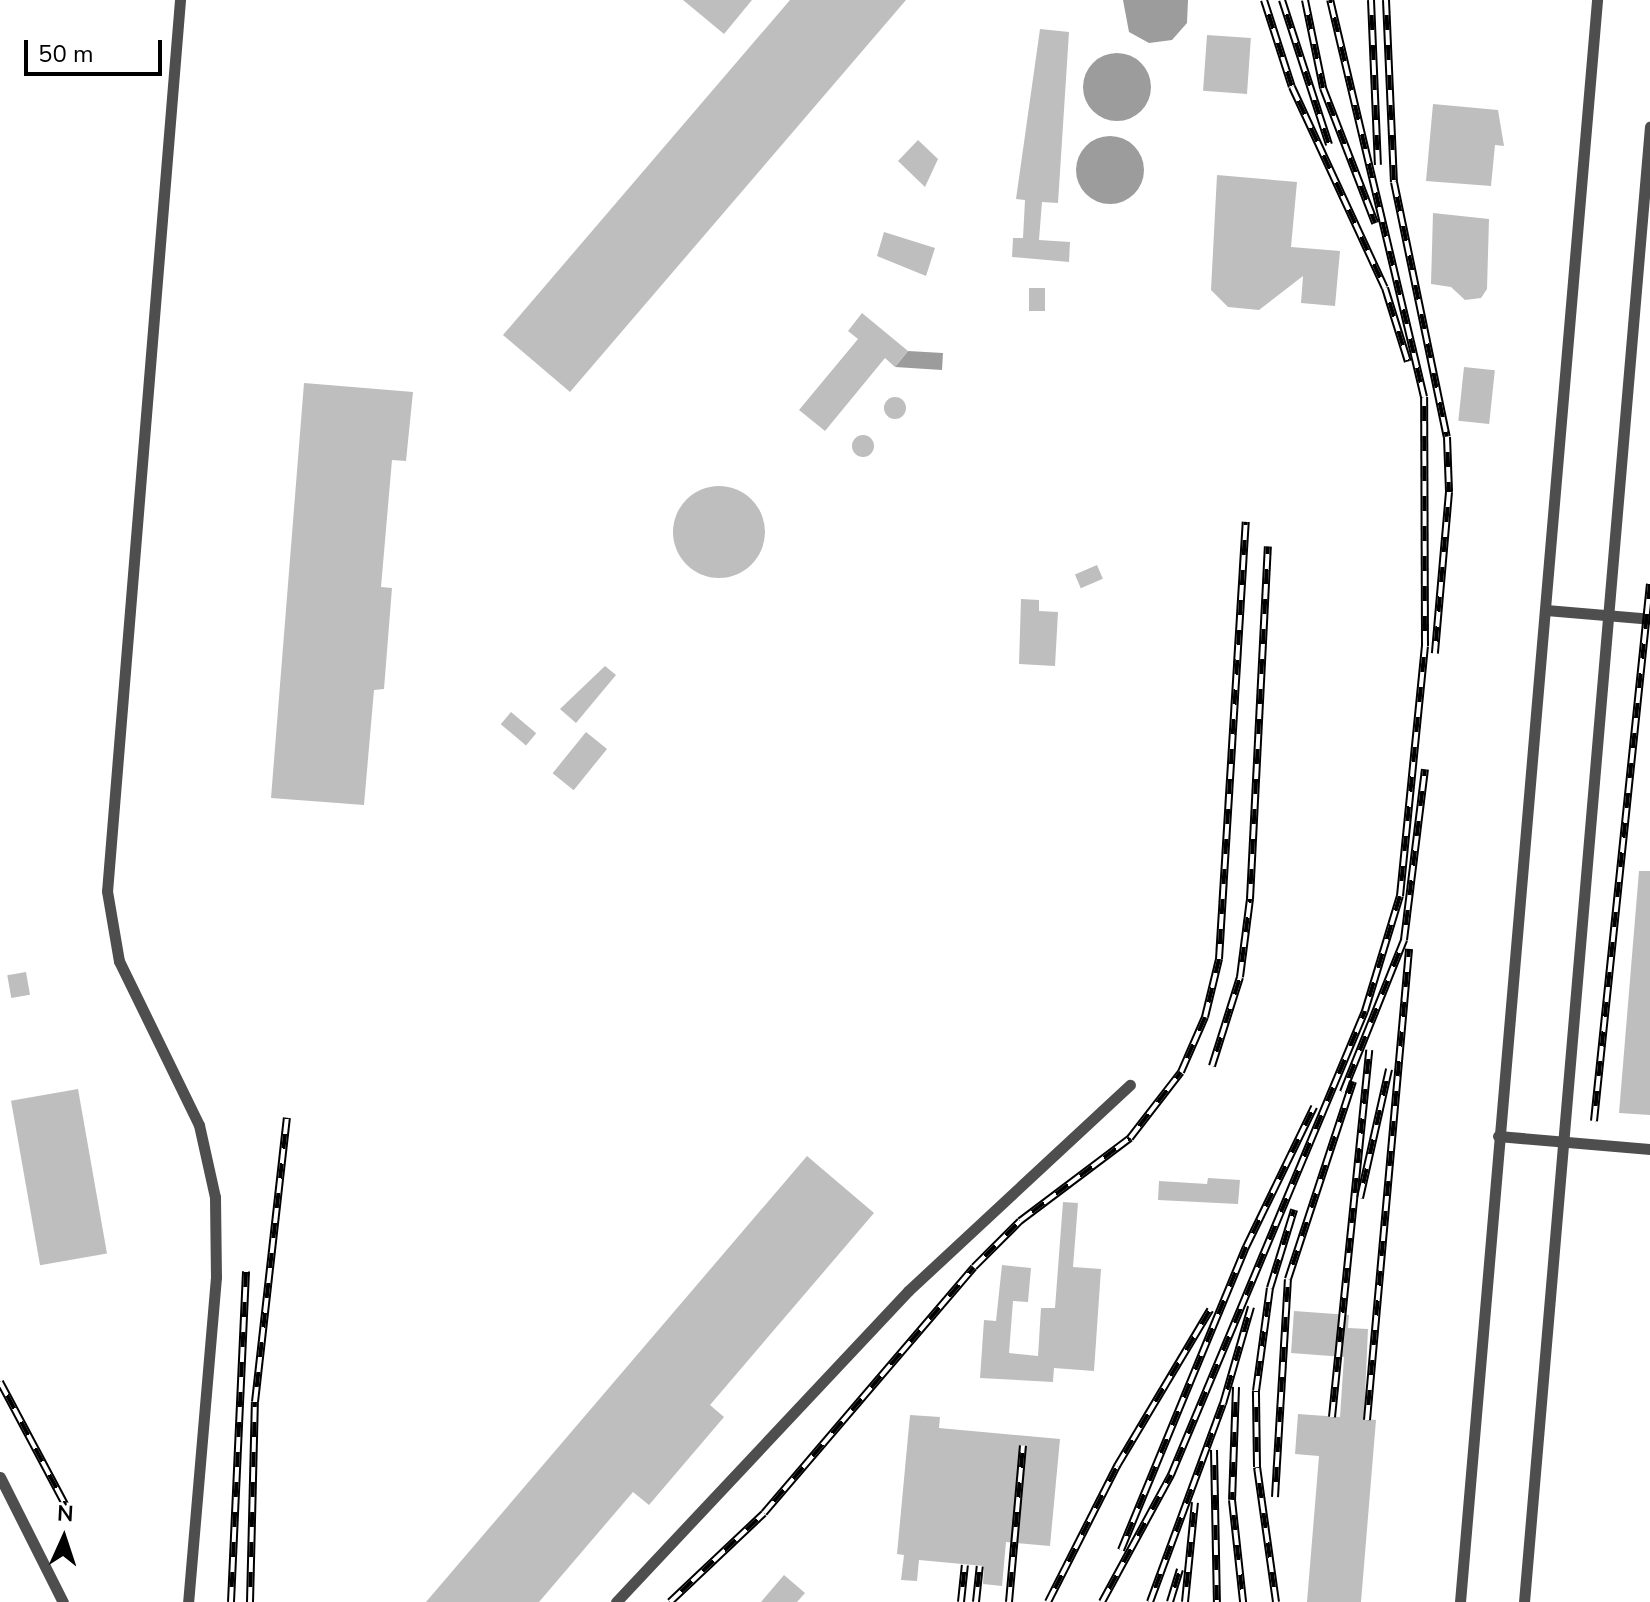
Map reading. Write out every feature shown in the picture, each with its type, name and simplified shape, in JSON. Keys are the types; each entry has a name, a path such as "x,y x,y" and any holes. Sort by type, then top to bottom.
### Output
{"lane":[{"path":"180,0 107,891 119,961 199,1125 215,1197 215,1289 188,1602"},
{"path":"1460,1602 1597,0"},
{"path":"1524,1602 1650,126"},
{"path":"1546,610 1650,619"},
{"path":"616,1602 908,1291 1130,1085"},
{"path":"1498,1136 1650,1149"},
{"path":"0,1477 63,1602"}],"shaded area":[{"path":"1123,0 1188,0 1187,23 1172,40 1149,43 1129,32"},
{"path":"1117,53 1141,63 1151,87 1141,111 1117,121 1093,111 1083,87 1093,63"},
{"path":"1110,136 1134,146 1144,170 1134,194 1110,204 1086,194 1076,170 1086,146"},
{"path":"908,351 943,353 942,370 895,367"}],"building":[{"path":"683,0 752,0 724,34"},
{"path":"790,0 906,0 570,392 503,335"},
{"path":"1040,29 1069,32 1058,203 1042,202 1039,240 1070,242 1069,262 1012,257 1013,238 1023,238 1025,200 1016,199"},
{"path":"1207,35 1251,38 1247,94 1203,91"},
{"path":"1433,104 1498,110 1504,146 1495,145 1491,186 1426,181"},
{"path":"918,140 938,159 925,187 898,161"},
{"path":"1217,175 1297,182 1291,247 1340,251 1335,306 1301,303 1303,276 1259,310 1228,307 1211,290"},
{"path":"1433,213 1489,219 1487,289 1481,298 1465,300 1451,287 1431,284"},
{"path":"884,232 935,248 926,276 877,256"},
{"path":"1029,288 1045,288 1045,311 1029,311"},
{"path":"862,313 908,351 895,367 885,358 825,431 799,410 858,339 848,331"},
{"path":"1464,367 1495,370 1489,424 1458,421"},
{"path":"304,383 413,392 406,461 392,460 381,587 392,588 384,689 374,690 364,805 271,798"},
{"path":"895,397 906,408 895,419 884,408"},
{"path":"863,435 874,446 863,457 852,446"},
{"path":"710,486 728,486 745,493 758,506 765,532 758,558 745,571 728,578 710,578 693,571 680,558 673,541 673,523 680,506 693,493"},
{"path":"1097,565 1103,579 1081,588 1075,574"},
{"path":"1021,599 1039,600 1039,611 1058,612 1055,666 1019,664"},
{"path":"605,666 616,675 576,723 560,709"},
{"path":"511,712 536,733 526,745 501,724"},
{"path":"586,732 607,749 574,790 553,773"},
{"path":"1639,871 1650,871 1650,1115 1619,1113"},
{"path":"26,972 30,995 11,998 7,975"},
{"path":"78,1089 107,1253 40,1265 11,1101"},
{"path":"807,1156 874,1213 710,1405 724,1417 649,1505 633,1492 539,1602 426,1602"},
{"path":"1208,1178 1240,1180 1238,1204 1158,1200 1159,1181 1207,1184"},
{"path":"1063,1202 1078,1203 1073,1267 1101,1269 1094,1371 1054,1368 1053,1382 980,1378 984,1320 996,1321 1002,1265 1031,1268 1028,1302 1013,1301 1009,1353 1038,1356 1041,1308 1055,1308"},
{"path":"1294,1311 1349,1315 1348,1328 1368,1329 1364,1419 1376,1420 1361,1602 1307,1602 1319,1456 1295,1454 1298,1414 1340,1417 1344,1357 1291,1353"},
{"path":"910,1415 940,1417 939,1428 1060,1439 1050,1546 1006,1542 1002,1586 983,1584 984,1566 919,1560 917,1581 901,1580 904,1555 897,1554"},
{"path":"784,1575 805,1593 797,1602 761,1602"}],"railway":[{"path":"1264,0 1292,87 1385,288 1408,362"},
{"path":"1282,0 1329,145"},
{"path":"1305,0 1323,88 1375,223"},
{"path":"1102,1602 1171,1475 1365,1011 1400,896 1425,646 1424,397 1330,0"},
{"path":"1371,0 1378,165"},
{"path":"1386,0 1394,182 1447,437 1449,492 1435,653"},
{"path":"670,1602 764,1513 974,1267 1020,1221 1130,1138 1181,1072 1205,1017 1219,959 1246,522"},
{"path":"1212,1066 1240,977 1250,899 1268,546"},
{"path":"1594,1121 1650,584"},
{"path":"1343,1092 1404,940 1425,769"},
{"path":"1367,1420 1409,949"},
{"path":"1332,1417 1369,1050"},
{"path":"1360,1198 1389,1069"},
{"path":"1275,1497 1288,1279 1353,1081"},
{"path":"1121,1550 1246,1247 1314,1107"},
{"path":"250,1602 255,1402 287,1118"},
{"path":"1276,1602 1257,1467 1256,1391 1270,1288 1294,1210"},
{"path":"231,1602 246,1271"},
{"path":"1150,1602 1223,1404 1251,1307"},
{"path":"1048,1602 1117,1466 1210,1310"},
{"path":"0,1382 66,1506"},
{"path":"1236,1387 1232,1500 1243,1602"},
{"path":"1009,1602 1023,1446"},
{"path":"1214,1450 1217,1602"},
{"path":"1185,1602 1195,1502"},
{"path":"961,1602 965,1565"},
{"path":"976,1602 980,1566"},
{"path":"1170,1602 1180,1569"}]}
